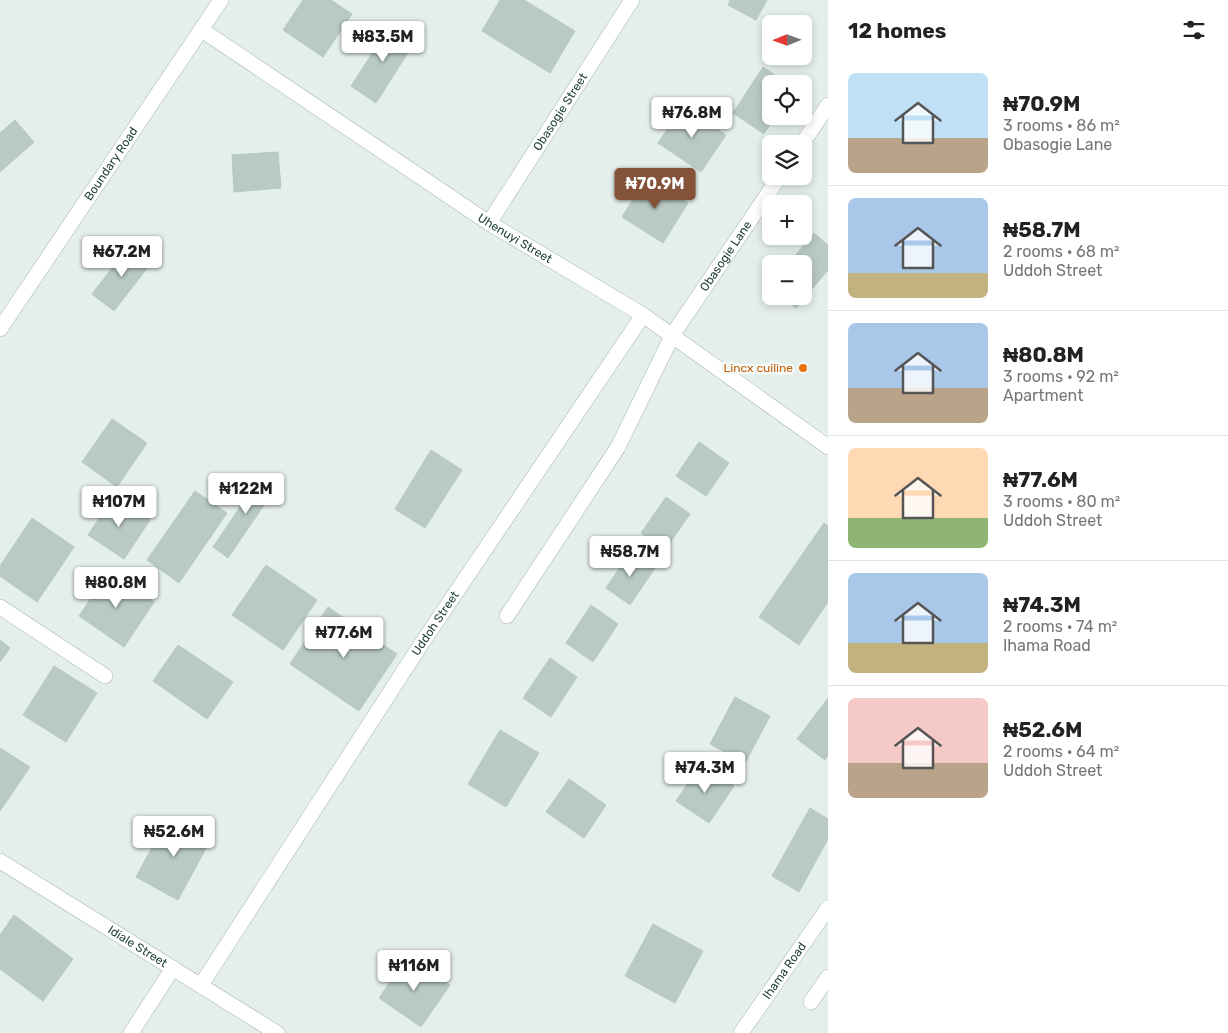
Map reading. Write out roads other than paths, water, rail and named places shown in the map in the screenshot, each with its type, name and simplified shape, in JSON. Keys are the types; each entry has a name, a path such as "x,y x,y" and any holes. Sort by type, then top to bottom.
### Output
{"street":[{"name":"Boundary Road","path":"0,329 221,0"},
{"name":"Obasogie Street","path":"489,223 632,0"},
{"name":"Uhenuyi Street","path":"202,30 489,223 643,314 828,447"},
{"path":"808,135 828,105"},
{"name":"Obasogie Lane","path":"507,616 618,447 673,334 774,185"},
{"name":"Uddoh Street","path":"201,985 418,649 643,314"},
{"path":"0,607 105,676"},
{"name":"Idiale Street","path":"0,861 277,1033"},
{"name":"Ihama Road","path":"741,1033 828,908"},
{"path":"131,1033 173,968"},
{"path":"811,1002 828,977"}],"place":[{"name":"Lincx cuiline","path":"803,368"}]}
